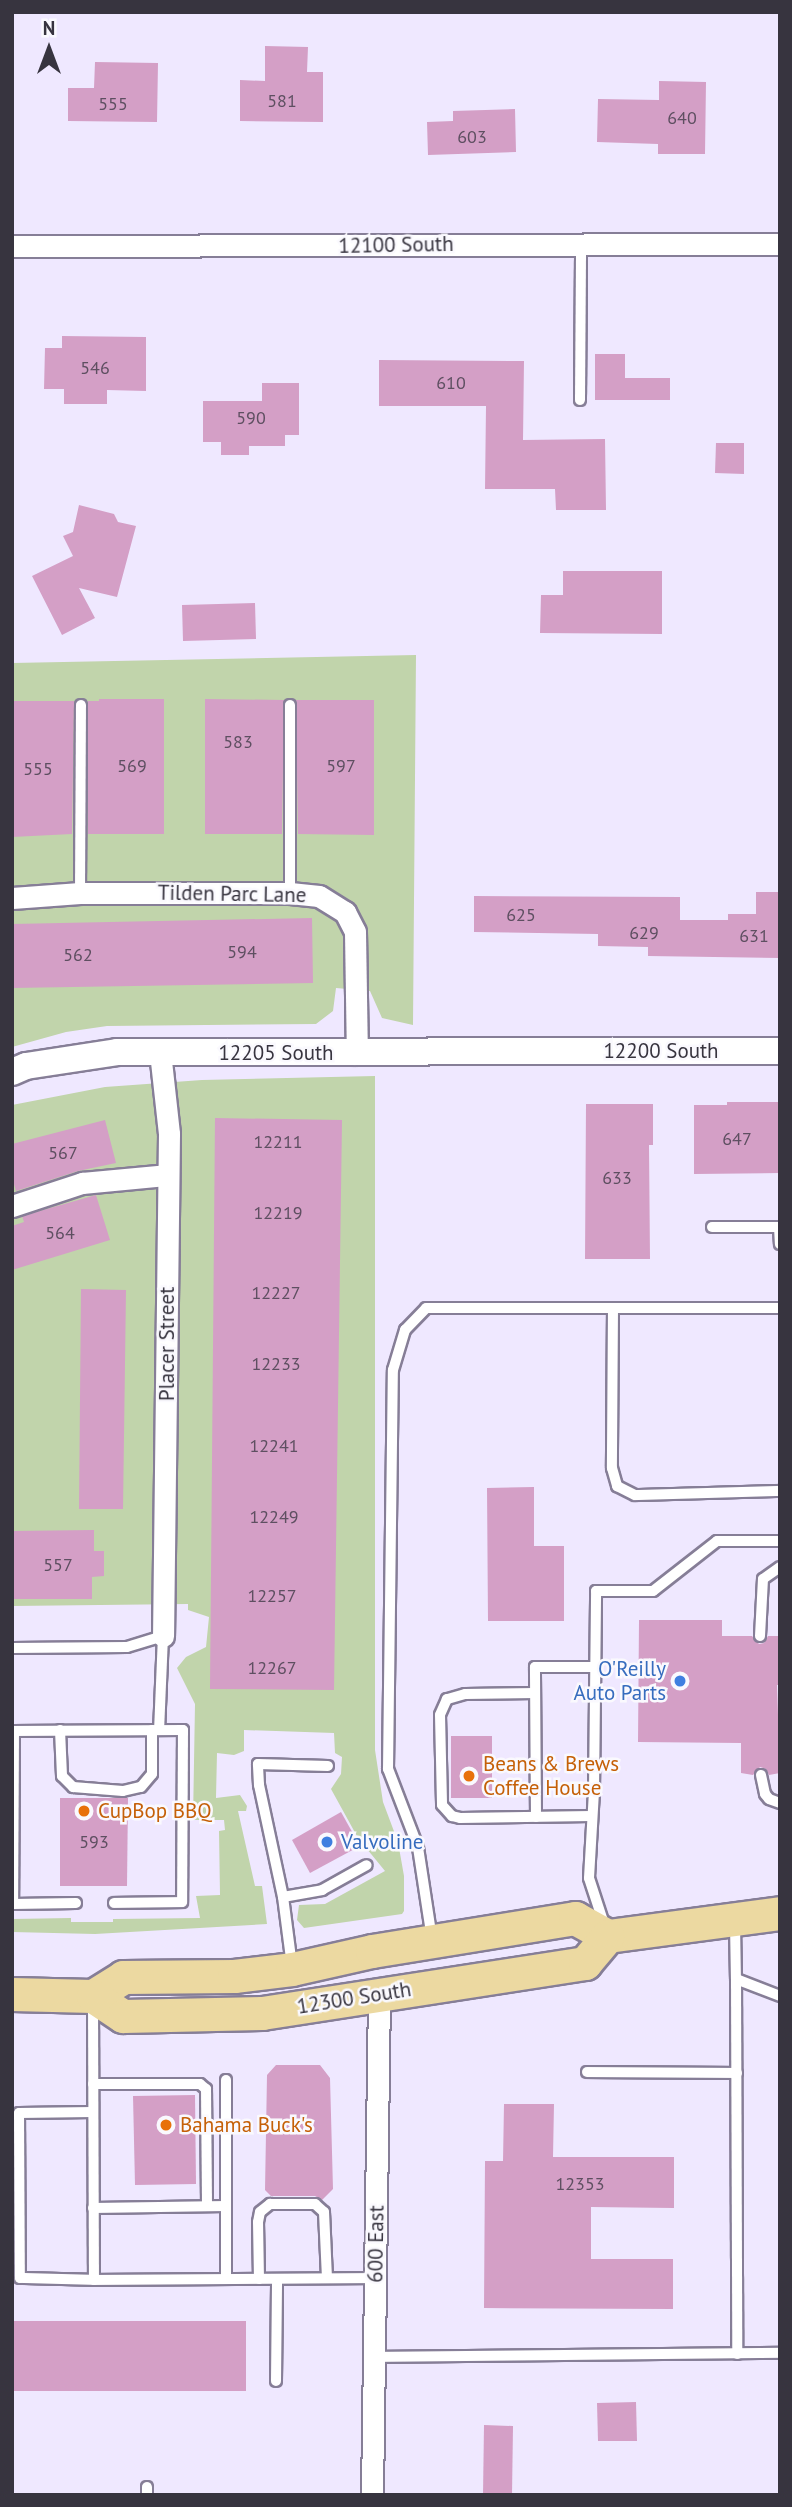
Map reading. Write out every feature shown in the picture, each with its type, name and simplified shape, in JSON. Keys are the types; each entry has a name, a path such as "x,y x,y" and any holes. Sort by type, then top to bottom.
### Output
{"main road":[{"path":"608,1936 780,1913"},
{"name":"12300 South","path":"575,1918 608,1936 585,1963 379,1992 262,2013 123,2016 93,1996 123,1977 234,1976 292,1969 432,1941 575,1918"},
{"path":"12,1994 93,1996"}],"street":[{"name":"12100 South","path":"12,246 780,244"},
{"name":"Tilden Parc Lane","path":"12,898 80,893 290,893 319,896 333,902 353,925 356,939 357,1054"},
{"name":"12205 South","path":"12,1072 26,1066 117,1052 357,1054 541,1051"},
{"name":"12200 South","path":"541,1051 780,1051"},
{"name":"Placer Street","path":"160,1052 169,1134 166,1175 163,1636"},
{"path":"12,1206 82,1184 166,1175"},
{"name":"600 East","path":"372,2495 379,1992"}],"lane":[{"path":"580,400 581,243"},
{"path":"80,705 80,893"},
{"path":"290,705 290,893"},
{"path":"712,1227 780,1227 780,1244"},
{"path":"432,1941 418,1847 388,1769 393,1370 405,1330 426,1308 780,1308"},
{"path":"613,1308 612,1468 617,1486 635,1495 780,1491"},
{"path":"608,1936 589,1878 596,1591 653,1591 717,1541 780,1541"},
{"path":"761,1636 763,1579 780,1567"},
{"path":"12,1648 127,1647 163,1636 152,1774 141,1787 123,1791 73,1787 62,1776 61,1730"},
{"path":"536,1817 536,1667 595,1667"},
{"path":"536,1693 466,1693 447,1699 440,1716 440,1798 446,1811 460,1818 591,1816"},
{"path":"76,1903 13,1904 13,1731 183,1730 182,1902 114,1903"},
{"path":"292,1969 282,1897 261,1795 258,1764 328,1766"},
{"path":"761,1775 765,1794 769,1799 780,1803"},
{"path":"282,1897 322,1890 367,1865"},
{"path":"735,1918 737,2354"},
{"path":"736,1979 780,1996"},
{"path":"93,1996 94,2280"},
{"path":"587,2072 737,2073"},
{"path":"226,2080 226,2279"},
{"path":"93,2084 201,2084 205,2090 206,2206"},
{"path":"93,2112 19,2113 20,2278 376,2278"},
{"path":"259,2279 258,2222 260,2212 270,2204 315,2204 324,2212 327,2278"},
{"path":"93,2208 226,2206"},
{"path":"276,2381 277,2279"},
{"path":"373,2357 780,2353"}],"green space":[{"path":"416,655 413,1025 382,1018 370,991 336,988 333,1011 316,1024 107,1026 66,1032 12,1047 12,663"},
{"path":"375,1076 375,1750 383,1802 398,1842 404,1876 404,1911 402,1914 304,1928 297,1920 299,1905 325,1904 385,1871 358,1838 331,1789 341,1774 342,1757 335,1753 334,1733 244,1730 244,1751 234,1755 217,1753 216,1798 240,1795 247,1806 246,1811 238,1811 255,1886 262,1886 267,1924 95,1934 12,1932 12,1919 71,1918 71,1922 113,1922 113,1919 200,1918 196,1896 220,1895 219,1831 225,1830 224,1820 193,1820 195,1704 177,1668 186,1657 206,1647 209,1617 188,1610 188,1604 12,1606 12,1105 105,1087 202,1080"}],"building":[{"path":"265,46 308,47 307,72 323,72 323,122 240,121 240,80 265,81"},
{"path":"95,62 158,63 157,122 68,121 68,88 94,88"},
{"path":"659,81 706,82 705,154 658,154 658,144 597,142 598,99 659,100"},
{"path":"515,109 516,152 428,155 427,122 453,121 453,111"},
{"path":"62,336 146,337 146,391 107,390 107,404 64,404 64,389 44,389 45,348 62,348"},
{"path":"595,354 625,354 625,378 670,378 670,400 595,400"},
{"path":"379,360 524,361 523,440 605,439 606,510 556,510 555,489 485,489 486,406 379,406"},
{"path":"262,383 299,383 299,435 285,435 285,446 249,446 249,455 221,455 221,442 203,442 203,401 262,401"},
{"path":"716,443 744,443 744,474 715,473"},
{"path":"79,505 114,514 118,522 136,526 117,597 79,588 95,618 62,635 32,576 73,556 63,536 73,532"},
{"path":"563,571 662,571 662,634 540,633 541,595 563,595"},
{"path":"255,603 256,639 183,641 182,605"},
{"path":"164,699 164,834 88,834 88,701"},
{"path":"205,699 284,700 282,834 205,834"},
{"path":"296,700 374,700 374,835 298,834"},
{"path":"12,701 74,701 72,834 12,837"},
{"path":"756,892 780,892 780,958 648,956 648,947 598,946 598,934 474,932 474,896 680,897 680,920 728,920 728,914 756,914"},
{"path":"312,918 313,983 12,988 12,924"},
{"path":"727,1102 780,1102 780,1173 694,1174 694,1105 727,1105"},
{"path":"586,1104 653,1104 653,1145 649,1145 650,1259 585,1259"},
{"path":"215,1118 342,1120 334,1690 210,1689"},
{"path":"105,1120 116,1163 78,1171 16,1191 12,1177 12,1144"},
{"path":"96,1195 110,1240 12,1270 12,1226 24,1222 22,1216"},
{"path":"81,1289 126,1290 123,1509 79,1509"},
{"path":"534,1487 534,1546 564,1546 564,1621 488,1621 487,1488"},
{"path":"94,1530 94,1551 104,1551 104,1576 92,1577 92,1599 12,1599 12,1531"},
{"path":"639,1620 722,1620 722,1636 752,1636 759,1644 764,1643 768,1636 780,1636 780,1685 777,1685 780,1773 769,1775 766,1769 760,1767 753,1775 741,1773 741,1743 638,1742"},
{"path":"451,1736 492,1736 492,1798 451,1798"},
{"path":"60,1798 128,1798 127,1886 60,1886"},
{"path":"341,1812 360,1846 310,1873 292,1840"},
{"path":"276,2065 320,2065 330,2078 333,2189 322,2200 315,2196 271,2196 265,2190 267,2075"},
{"path":"195,2095 196,2184 135,2185 133,2096"},
{"path":"504,2104 554,2104 553,2157 674,2157 674,2208 591,2207 591,2259 673,2259 673,2309 484,2308 485,2161 503,2161"},
{"path":"12,2321 246,2321 246,2391 12,2391"},
{"path":"636,2402 637,2441 598,2441 597,2403"},
{"path":"484,2425 513,2426 512,2495 483,2495"}],"place":[{"name":"O'Reilly Auto Parts","path":"680,1681"},
{"name":"Beans & Brews Coffee House","path":"469,1776"},
{"name":"CupBop BBQ","path":"84,1811"},
{"name":"Valvoline","path":"327,1842"},
{"name":"Bahama Buck's","path":"166,2125"}]}
